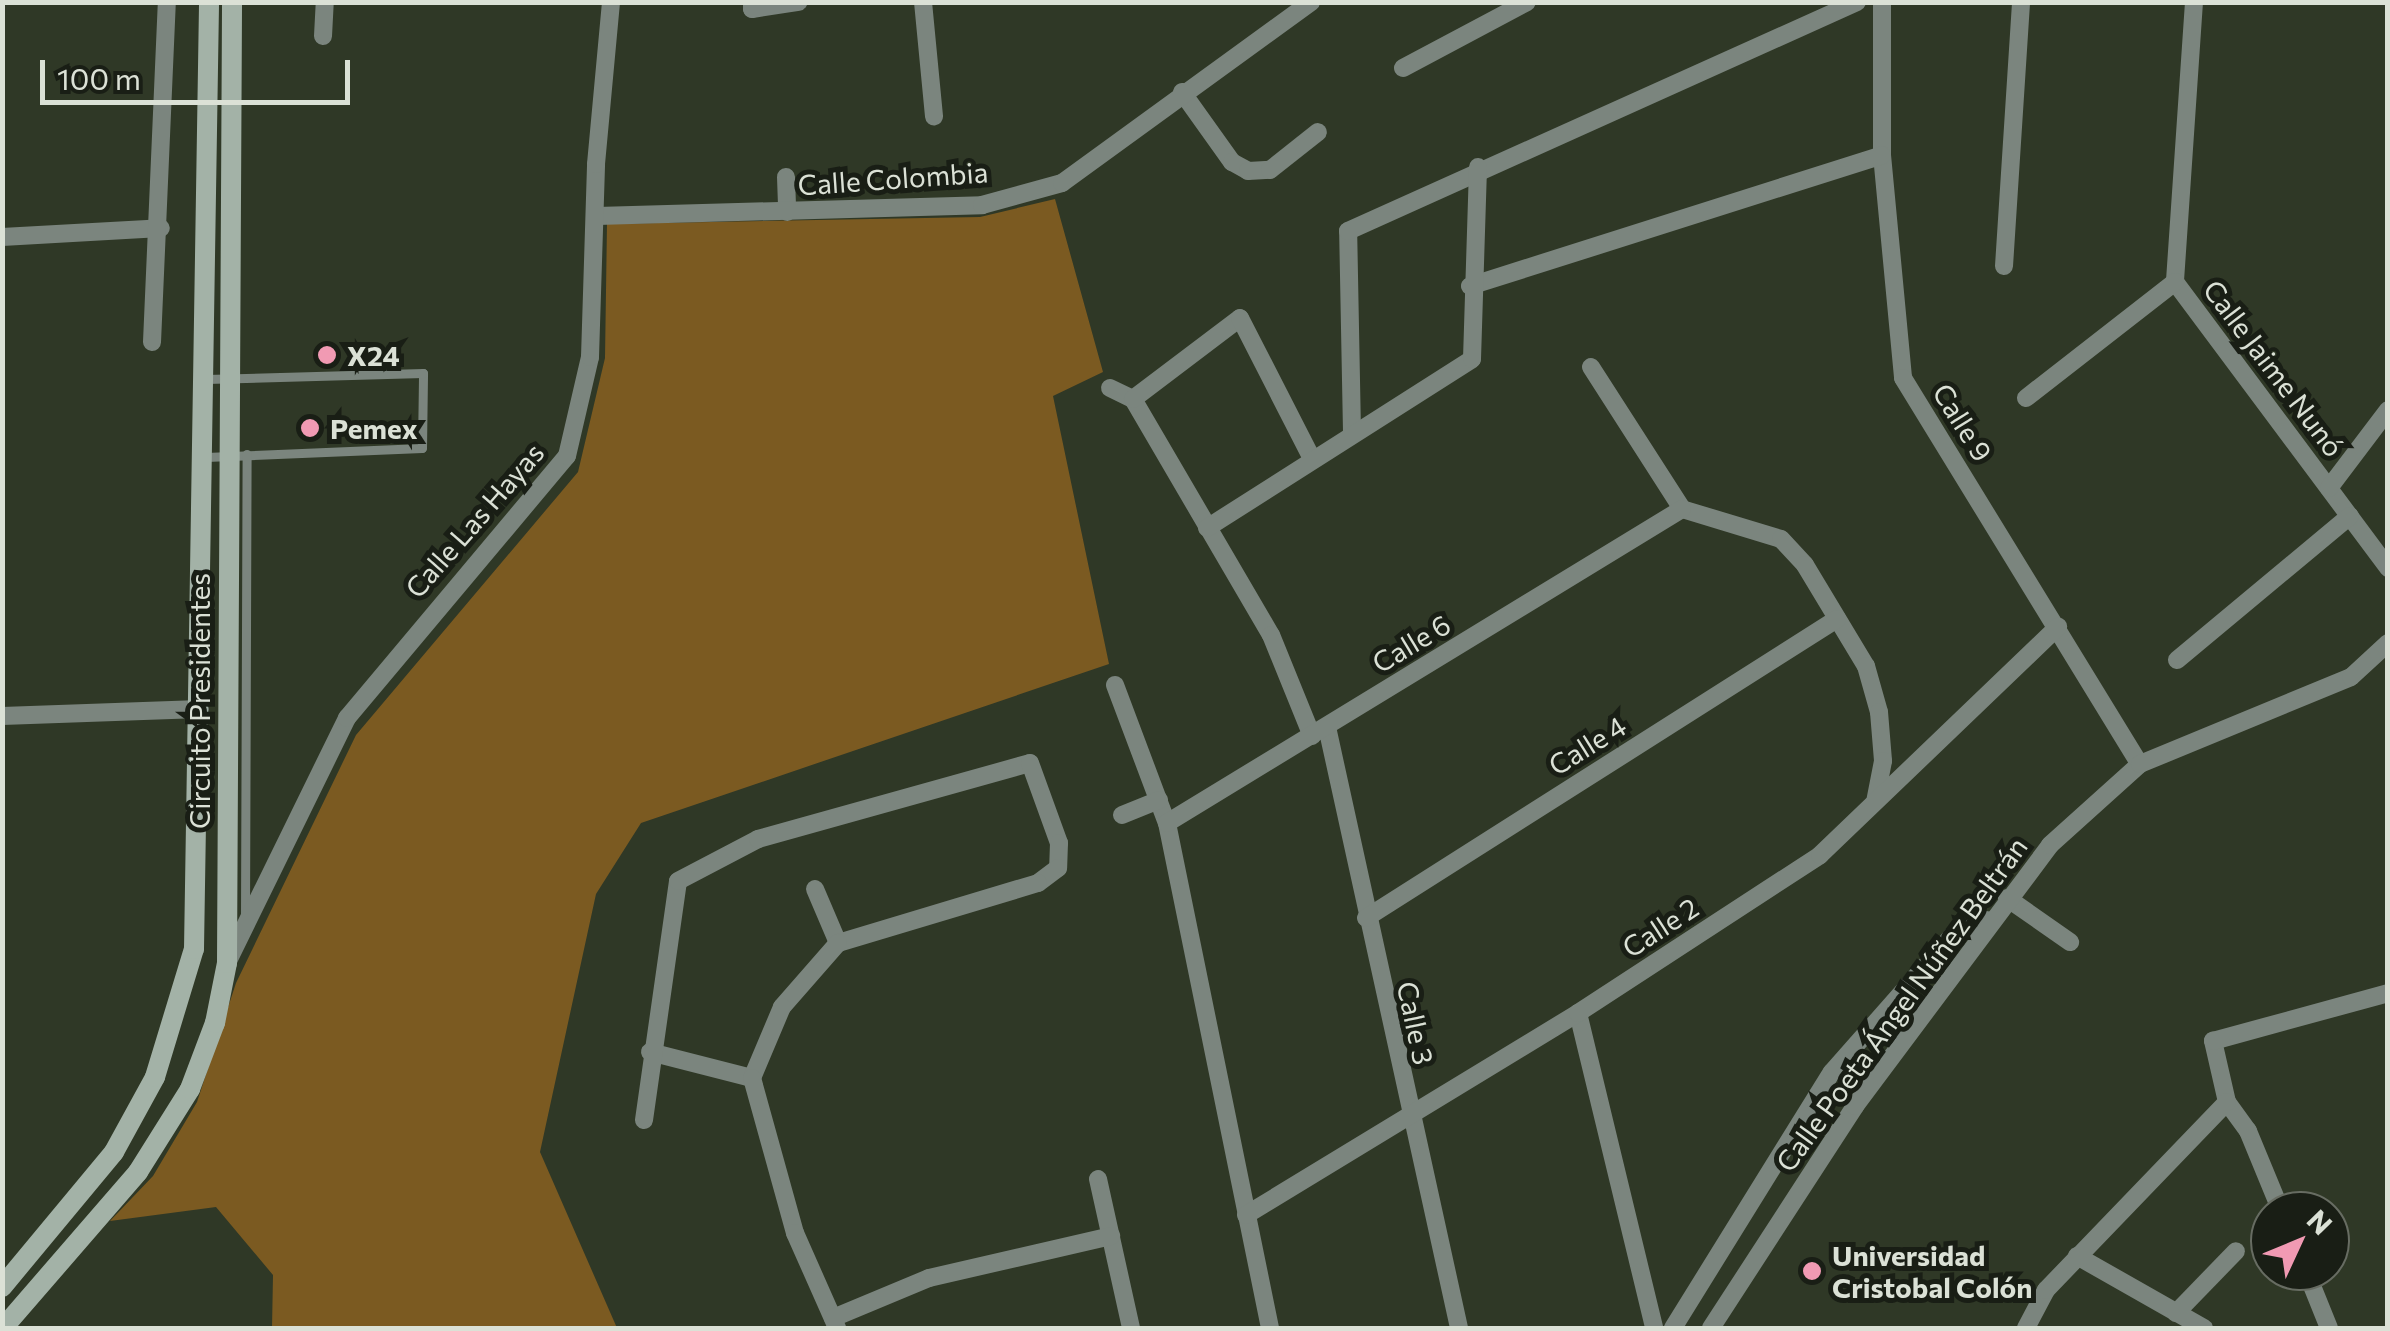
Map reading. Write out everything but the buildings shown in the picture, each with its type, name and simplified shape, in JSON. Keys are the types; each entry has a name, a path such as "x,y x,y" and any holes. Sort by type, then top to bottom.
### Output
{"main road":[{"name":"Circuito Presidentes","path":"3,1328 138,1172 190,1089 215,1023 228,963 227,456 216,379 209,2"},
{"name":"Circuito Presidentes","path":"216,379 232,2"},
{"name":"Circuito Presidentes","path":"6,1280 114,1152 177,1021 194,950 200,709 227,456"}],"street":[{"path":"152,342 161,228 167,2"},
{"path":"324,36 325,2"},
{"name":"Calle Las Hayas","path":"228,963 348,718 445,596 560,471 590,357 611,2"},
{"path":"752,6 798,2"},
{"path":"923,2 934,116"},
{"name":"Calle Colombia","path":"597,216 982,204 1062,183 1182,92 1311,2"},
{"path":"1352,432 1348,231 1478,168 1857,2"},
{"name":"Calle 9","path":"1882,2 1882,155 1903,378 2140,764"},
{"path":"2004,266 2021,2"},
{"name":"Calle Jaime Nunó","path":"2194,2 2175,282 2388,568"},
{"path":"1404,68 1517,4"},
{"path":"1182,92 1232,162 1248,170 1270,170 1318,132"},
{"path":"1470,286 1882,155"},
{"path":"1207,528 1311,457 1472,359 1470,286 1478,168"},
{"path":"786,177 787,212"},
{"path":"2,236 161,228"},
{"path":"2026,398 2175,282"},
{"path":"1110,388 1133,399 1240,318 1311,457"},
{"path":"1591,368 1682,510 1781,539 1837,619 1866,666 1880,712 1883,761 1876,798"},
{"name":"Calle 3","path":"1133,399 1271,635 1319,732 1366,918 1458,1328"},
{"path":"2329,488 2388,410"},
{"name":"Calle 6","path":"1167,823 1682,510"},
{"path":"2177,660 2350,516"},
{"name":"Calle 4","path":"1366,918 1837,619"},
{"name":"Calle 2","path":"1246,1215 1407,1114 1578,1014 1820,855 2058,627"},
{"name":"Calle Poeta Ángel Núñez Beltrán","path":"1711,1328 1855,1106 1992,917 2050,845 2140,764 2351,677 2388,643"},
{"path":"1115,685 1167,823 1270,1328"},
{"path":"2,716 200,709"},
{"path":"644,1120 650,1052 678,881 758,838 1030,763 1059,842 1058,868 1038,882 838,943 782,1007 752,1078 794,1233 835,1323 929,1278 1111,1236"},
{"path":"1122,815 1159,800"},
{"path":"815,889 838,943"},
{"path":"2007,898 2070,942"},
{"path":"1674,1328 1832,1072 1952,936 1992,917"},
{"path":"2273,1191 2248,1131 2227,1102 2213,1041 2388,993"},
{"path":"1578,1014 1654,1328"},
{"path":"650,1052 752,1078"},
{"path":"2026,1328 2046,1290 2227,1102"},
{"path":"1098,1179 1131,1328"},
{"path":"2176,1313 2236,1251"},
{"path":"2078,1256 2204,1328"},
{"path":"2314,1291 2329,1328"}],"lane":[{"path":"216,379 424,374 422,448 227,456 246,930"}],"shaded area":[{"path":"1055,199 1103,372 1053,396 1109,664 641,823 596,894 540,1152 617,1328 272,1328 273,1275 216,1207 110,1221 153,1176 197,1102 236,983 356,735 578,472 605,358 607,224 980,217"}],"place":[{"name":"X24","path":"327,355"},
{"name":"Pemex","path":"310,428"},
{"name":"Universidad Cristobal Colón","path":"1812,1271"}]}
